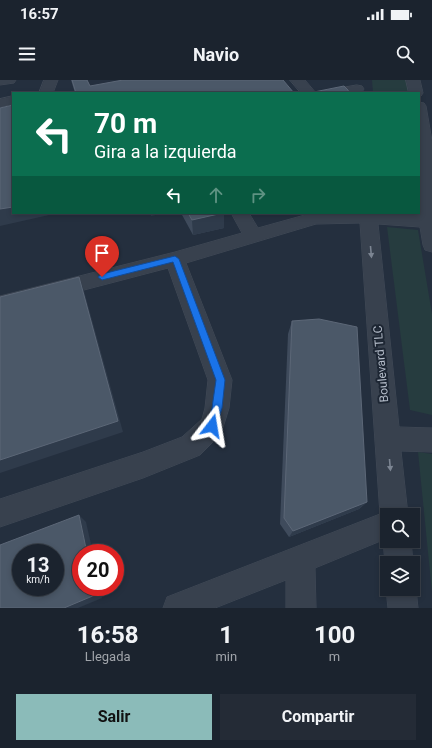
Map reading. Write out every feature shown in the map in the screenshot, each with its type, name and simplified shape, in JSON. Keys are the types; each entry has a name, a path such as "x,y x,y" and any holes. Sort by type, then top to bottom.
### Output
{"street":[{"path":"0,82 9,80"},
{"path":"46,92 50,80"},
{"path":"297,80 307,92"},
{"path":"413,80 416,92"},
{"path":"339,92 357,87"},
{"path":"0,102 12,100"},
{"path":"420,111 424,129 430,192 429,215 432,245"},
{"path":"241,214 253,236"},
{"path":"0,304 175,259 316,218 368,215 429,215"},
{"name":"Boulevard TLC","path":"368,215 393,508"},
{"path":"0,513 143,465 191,446 212,426 217,408 220,380 175,259"},
{"path":"388,439 432,440"},
{"path":"178,608 380,528"},
{"path":"300,559 301,608"},
{"path":"402,596 403,608"}],"green space":[{"path":"372,80 407,80 410,92 373,92"},
{"path":"387,227 418,230 432,314 432,415 410,410"},
{"path":"418,452 432,454 432,592"}],"building":[{"path":"72,80 87,80 90,86 123,80 283,80 293,92 76,92"},
{"path":"344,86 349,92 314,92"},
{"path":"12,105 12,207 0,209 0,108"},
{"path":"189,214 219,214 192,220"},
{"path":"79,277 118,421 0,460 0,297"},
{"path":"319,319 357,327 367,502 293,531 284,518 292,321"},
{"path":"79,515 85,544 72,544 72,596 93,596 64,608 0,608 0,545"}],"route":[{"path":"102,277 175,259 220,380 217,408 212,426"}]}
